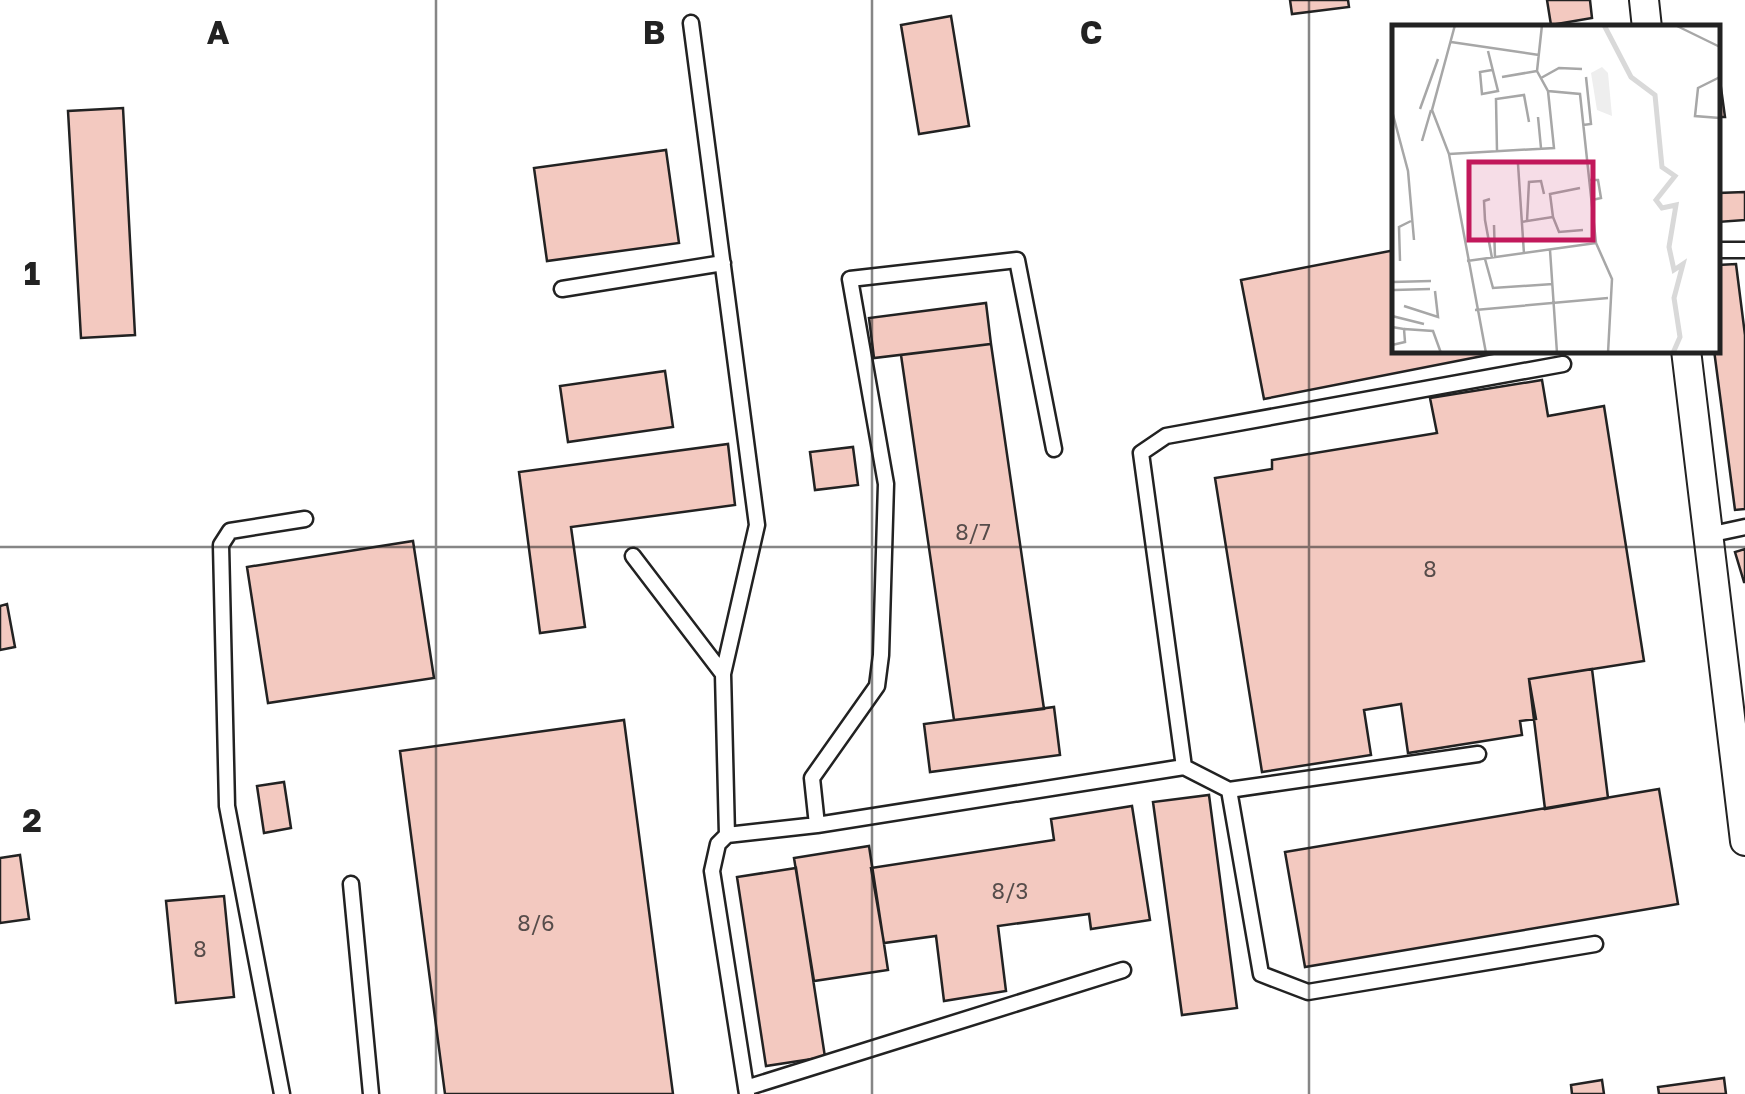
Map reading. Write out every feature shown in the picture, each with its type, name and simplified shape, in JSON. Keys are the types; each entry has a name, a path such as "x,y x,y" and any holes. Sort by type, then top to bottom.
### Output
{"street":[{"path":"1644,0 1648,25"},
{"path":"1686,352 1745,840"}],"lane":[{"path":"691,23 757,525 723,674 727,834"},
{"path":"817,825 812,778 876,686 880,655 886,484 850,279 1018,260 1054,449"},
{"path":"562,289 723,264"},
{"path":"1184,767 1141,453 1166,436 1563,364"},
{"path":"282,1094 228,806 221,545 230,532 306,519"},
{"path":"1708,536 1745,527"},
{"path":"633,556 723,674"},
{"path":"1123,970 746,1091 712,871 718,844 727,834 817,825 1184,767 1228,790 1478,754"},
{"path":"1228,790 1262,974 1308,992 1595,944"},
{"path":"351,884 371,1094"}],"building":[{"path":"1290,0 1348,0 1349,7 1292,14"},
{"path":"1547,0 1590,0 1592,18 1551,25"},
{"path":"951,16 969,126 919,134 901,25"},
{"path":"1720,81 1725,117 1720,117"},
{"path":"123,108 135,335 81,338 68,111"},
{"path":"666,150 679,243 547,261 534,168"},
{"path":"1745,192 1745,220 1720,222 1720,193"},
{"path":"1392,251 1392,352 1503,352 1264,399 1241,280"},
{"path":"1736,264 1745,335 1745,509 1735,510 1714,352 1720,352 1720,265"},
{"path":"986,303 991,344 874,358 869,318"},
{"path":"991,344 1044,709 954,720 901,355"},
{"path":"665,371 673,427 568,442 560,386"},
{"path":"1542,380 1548,416 1604,406 1644,661 1529,679 1536,719 1520,721 1522,735 1408,753 1401,704 1364,710 1371,755 1262,772 1215,478 1272,469 1272,460 1437,433 1430,398"},
{"path":"728,444 735,505 571,527 585,627 540,633 519,472"},
{"path":"853,447 858,485 815,490 810,452"},
{"path":"413,541 434,678 268,703 247,567"},
{"path":"1745,549 1745,582 1744,582 1735,552"},
{"path":"7,604 15,647 0,650 0,606"},
{"path":"1592,669 1608,798 1545,809 1529,679"},
{"path":"1054,707 1060,755 930,772 924,724"},
{"path":"624,720 673,1094 445,1094 400,751"},
{"path":"284,782 291,828 264,833 257,786"},
{"path":"1659,789 1678,904 1305,967 1285,852"},
{"path":"1209,795 1237,1008 1182,1015 1153,802"},
{"path":"1132,806 1150,920 1091,929 1089,914 998,926 1006,991 944,1001 936,936 884,943 871,868 1054,840 1051,819"},
{"path":"869,846 888,970 814,981 794,858"},
{"path":"20,855 29,919 0,923 0,858"},
{"path":"796,868 825,1057 766,1066 737,877"},
{"path":"224,896 234,997 176,1003 166,901"},
{"path":"1724,1078 1726,1094 1659,1094 1658,1087"},
{"path":"1602,1080 1604,1094 1572,1094 1571,1085"}]}
